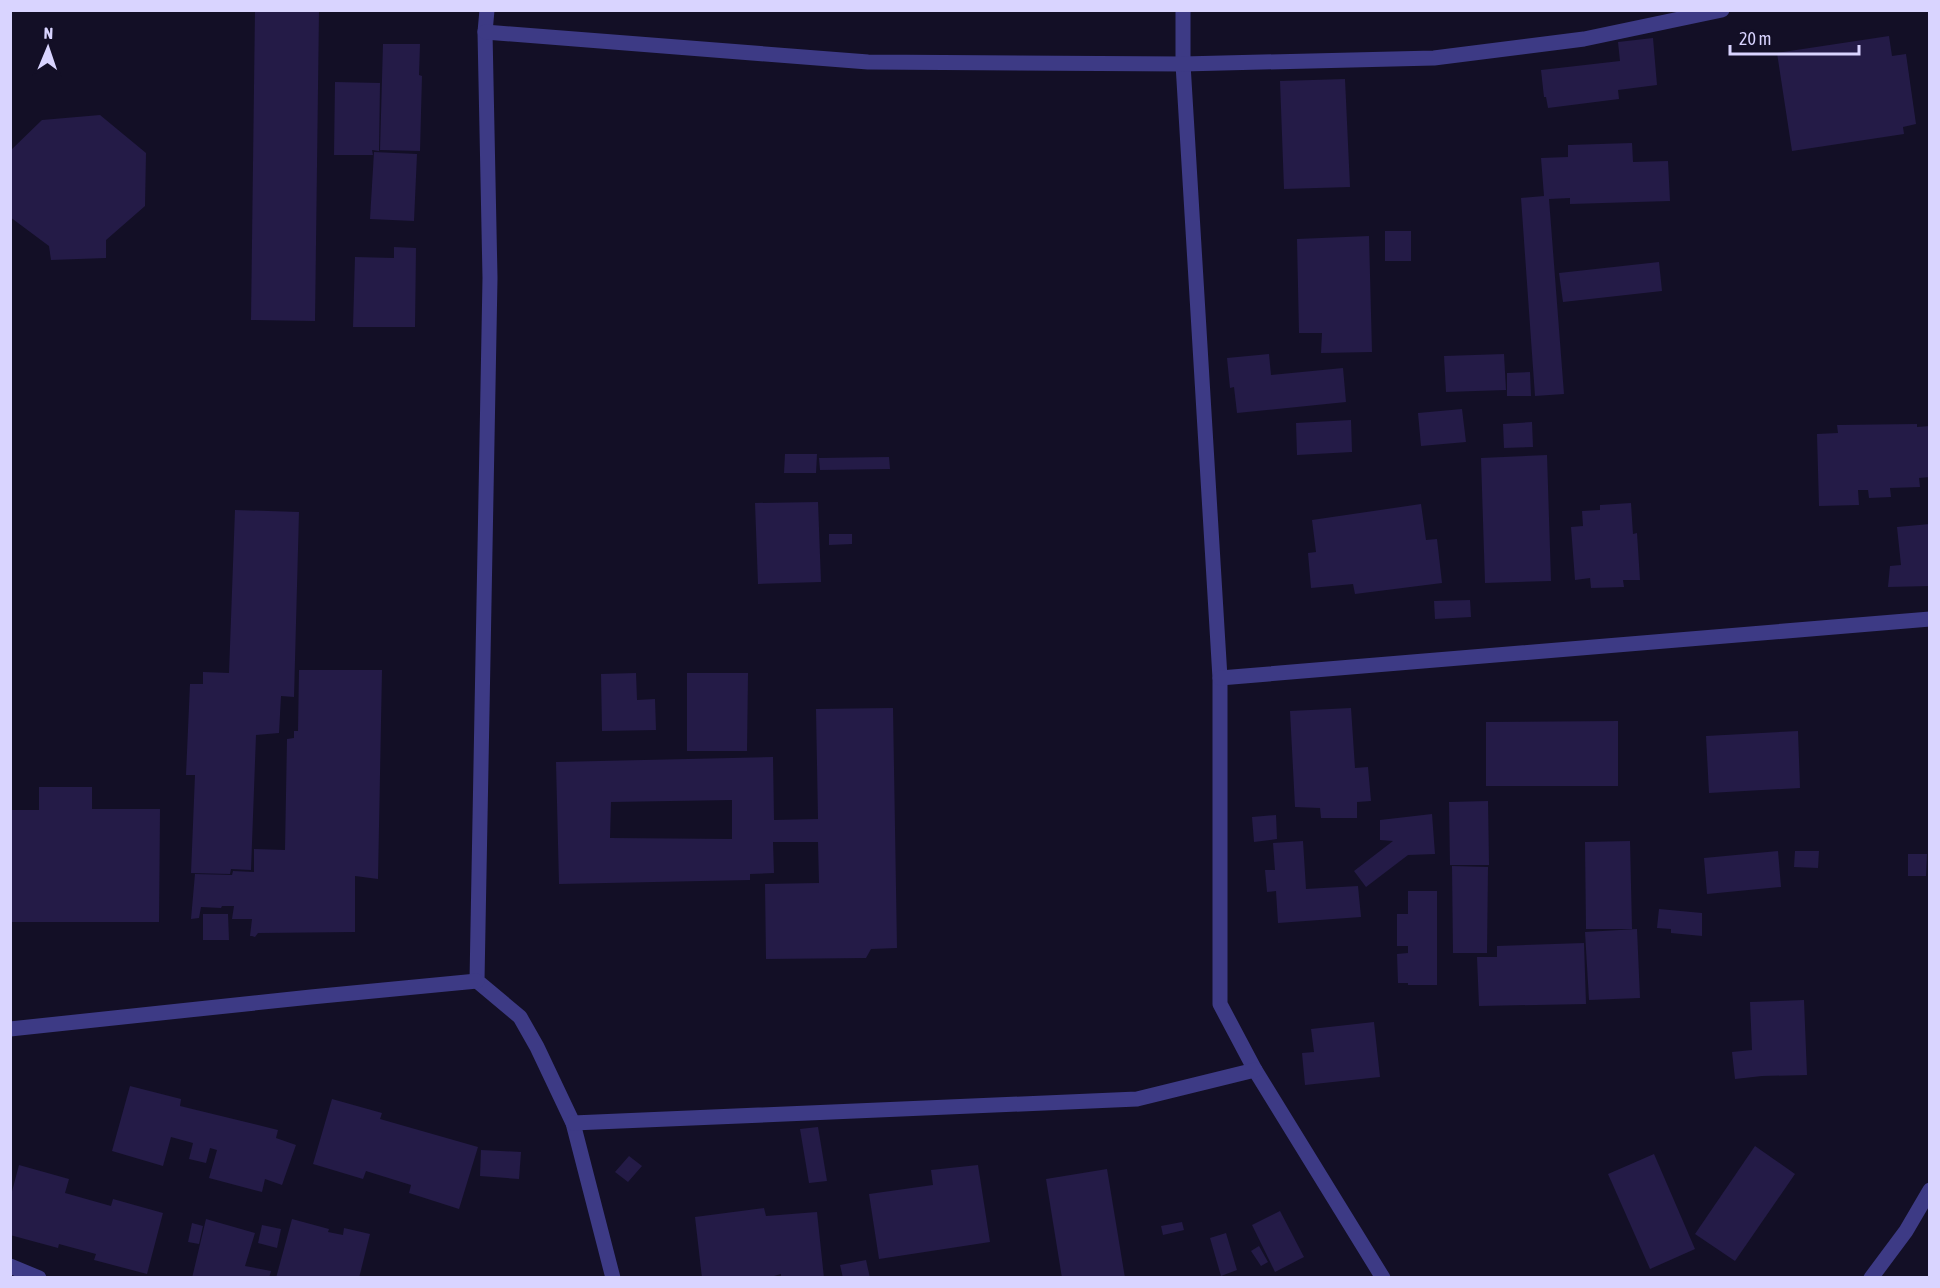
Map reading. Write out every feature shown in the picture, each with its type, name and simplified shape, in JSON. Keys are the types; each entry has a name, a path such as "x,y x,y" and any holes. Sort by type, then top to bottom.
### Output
{"street":[{"path":"477,981 490,278 485,32 487,10"},
{"path":"1183,10 1183,64 1220,678 1220,1004 1255,1070 1383,1278"},
{"path":"485,32 868,62 1183,64 1434,58 1584,39 1722,10"},
{"path":"1220,678 1929,619"},
{"path":"10,1029 477,981 520,1017 573,1123 613,1278"},
{"path":"573,1123 1137,1100 1255,1070"},
{"path":"1871,1278 1906,1231 1929,1190"},
{"path":"10,1266 39,1278"}],"building":[{"path":"255,10 319,10 315,321 251,320"},
{"path":"1889,36 1892,56 1906,54 1916,124 1903,127 1904,134 1792,151 1777,53"},
{"path":"1653,38 1657,85 1618,90 1619,99 1548,108 1546,97 1544,97 1541,70 1620,61 1618,42"},
{"path":"383,44 420,44 419,75 422,76 420,151 380,150"},
{"path":"1345,79 1350,187 1284,189 1280,81"},
{"path":"335,82 380,83 379,151 372,150 373,155 334,155"},
{"path":"100,115 146,153 145,206 106,240 106,258 51,260 49,246 10,217 10,151 42,120"},
{"path":"1632,143 1633,162 1668,161 1670,201 1570,204 1570,198 1549,199 1564,394 1535,396 1521,198 1544,196 1541,158 1568,157 1568,145"},
{"path":"374,152 417,154 414,221 370,219"},
{"path":"1385,231 1411,231 1411,261 1385,261"},
{"path":"1369,236 1372,352 1321,353 1322,333 1299,333 1297,239"},
{"path":"394,247 416,248 415,327 353,327 355,257 394,258"},
{"path":"1659,262 1662,291 1563,302 1559,273"},
{"path":"1269,354 1271,375 1343,368 1346,402 1237,413 1234,387 1230,388 1227,358"},
{"path":"1504,354 1506,390 1446,392 1444,356"},
{"path":"1530,372 1531,396 1507,396 1507,373"},
{"path":"1462,409 1466,442 1421,446 1418,413"},
{"path":"1351,420 1352,452 1297,455 1296,423"},
{"path":"1532,422 1533,447 1504,448 1503,424"},
{"path":"1917,424 1917,427 1930,426 1930,477 1919,478 1920,487 1890,488 1891,497 1869,498 1868,490 1858,490 1859,505 1819,506 1817,434 1838,433 1837,425"},
{"path":"785,454 817,454 816,473 784,473"},
{"path":"1547,455 1551,581 1485,583 1481,458"},
{"path":"889,457 890,469 820,470 819,458"},
{"path":"818,502 821,582 758,584 755,503"},
{"path":"1631,503 1633,534 1637,533 1640,580 1623,580 1624,587 1591,588 1590,578 1575,580 1571,527 1583,526 1582,511 1600,510 1600,505"},
{"path":"1421,504 1426,540 1437,539 1442,583 1355,594 1353,584 1311,588 1308,553 1316,552 1312,520"},
{"path":"235,510 299,512 294,697 281,696 279,733 256,735 251,870 231,869 230,874 191,873 195,775 186,775 190,684 203,684 203,672 229,673"},
{"path":"1930,524 1930,586 1888,587 1890,566 1901,565 1897,527"},
{"path":"829,534 852,534 852,544 829,545"},
{"path":"1470,600 1471,617 1435,619 1434,601"},
{"path":"299,670 382,670 378,879 355,876 355,932 258,933 255,937 250,936 252,919 232,919 234,906 201,907 199,918 191,919 195,874 232,875 233,871 254,872 254,849 285,850 287,739 294,738 294,731 298,731"},
{"path":"636,673 637,700 655,699 656,730 602,731 601,674"},
{"path":"687,673 748,673 747,751 687,751"},
{"path":"893,708 897,948 871,949 866,958 766,959 765,884 819,883 818,842 773,842 774,873 750,874 750,880 559,884 556,762 773,757 774,820 818,819 816,709","holes":["732,800 732,839 610,838 611,802"]},
{"path":"1351,708 1355,768 1368,767 1371,801 1357,802 1357,818 1321,818 1320,808 1295,807 1290,711"},
{"path":"1618,721 1618,786 1486,786 1486,722"},
{"path":"1798,731 1800,788 1709,793 1706,736"},
{"path":"39,787 92,787 92,809 160,809 159,922 10,922 10,810 39,810"},
{"path":"1488,801 1489,865 1450,865 1449,802"},
{"path":"1432,814 1435,854 1408,855 1366,887 1354,871 1393,841 1380,840 1380,820"},
{"path":"1276,815 1277,839 1254,842 1252,817"},
{"path":"1303,841 1306,889 1358,886 1361,917 1278,923 1276,891 1267,892 1265,870 1275,870 1273,843"},
{"path":"1630,841 1632,929 1586,929 1585,842"},
{"path":"1778,851 1781,887 1707,894 1704,858"},
{"path":"1795,851 1819,851 1818,868 1794,867"},
{"path":"1908,854 1927,854 1926,876 1908,876"},
{"path":"1452,866 1488,867 1487,953 1453,953"},
{"path":"1408,891 1437,891 1437,985 1398,983 1397,954 1408,953 1408,946 1397,946 1397,914 1408,914"},
{"path":"1659,909 1702,913 1702,936 1671,933 1671,929 1657,928"},
{"path":"203,914 228,914 229,940 203,940"},
{"path":"1637,929 1640,998 1589,1000 1585,932"},
{"path":"1584,943 1586,1004 1479,1006 1477,957 1497,957 1497,946"},
{"path":"1804,1000 1807,1075 1735,1079 1732,1052 1752,1050 1750,1002"},
{"path":"1374,1022 1380,1077 1305,1085 1302,1053 1314,1052 1311,1029"},
{"path":"130,1086 181,1099 180,1106 278,1130 276,1138 296,1145 282,1185 265,1179 262,1192 209,1178 217,1150 210,1148 206,1163 189,1159 193,1143 171,1137 163,1166 112,1151"},
{"path":"332,1099 382,1113 380,1119 478,1147 459,1209 409,1193 411,1185 366,1171 363,1179 313,1164"},
{"path":"818,1127 827,1181 809,1183 800,1129"},
{"path":"1755,1146 1795,1174 1735,1261 1695,1234"},
{"path":"481,1150 521,1152 519,1179 480,1176"},
{"path":"1654,1154 1695,1249 1650,1269 1608,1174"},
{"path":"629,1156 642,1166 628,1182 615,1172"},
{"path":"19,1165 69,1179 65,1193 111,1206 113,1199 163,1213 147,1274 94,1260 96,1254 59,1244 58,1248 10,1235 10,1199"},
{"path":"978,1165 990,1242 879,1259 869,1194 933,1185 931,1170"},
{"path":"1107,1169 1125,1278 1062,1278 1046,1179"},
{"path":"764,1208 766,1216 817,1212 824,1278 781,1278 781,1274 767,1278 702,1278 695,1217"},
{"path":"1280,1211 1304,1257 1275,1272 1252,1225"},
{"path":"206,1219 255,1233 245,1266 271,1271 269,1278 192,1278"},
{"path":"292,1219 343,1235 344,1228 370,1234 359,1278 276,1278"},
{"path":"1182,1222 1184,1230 1163,1235 1161,1226"},
{"path":"192,1223 203,1226 199,1244 188,1242"},
{"path":"262,1225 281,1229 277,1248 258,1243"},
{"path":"1226,1233 1237,1270 1221,1276 1210,1238"},
{"path":"1259,1246 1268,1262 1261,1266 1251,1251"},
{"path":"866,1260 870,1278 843,1278 840,1265"}]}
